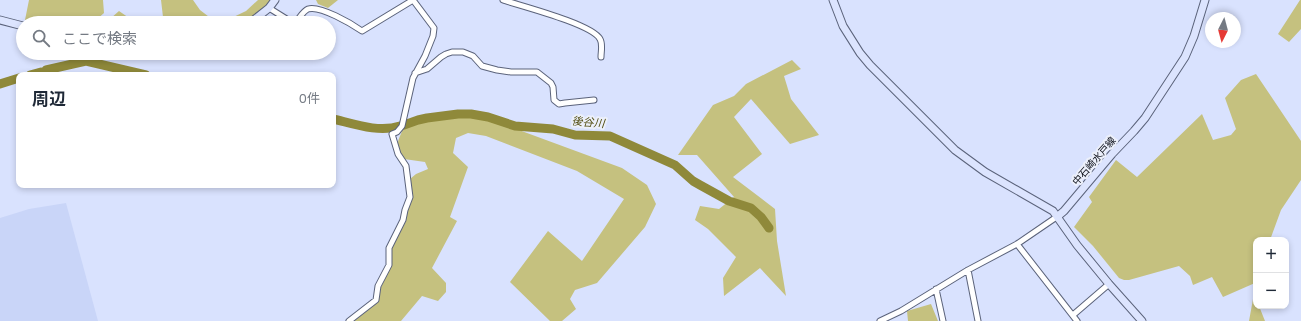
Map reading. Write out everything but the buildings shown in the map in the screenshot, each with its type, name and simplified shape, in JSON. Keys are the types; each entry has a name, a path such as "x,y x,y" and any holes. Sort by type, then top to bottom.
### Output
{"main road":[{"path":"259,16 269,8 275,0"},
{"path":"833,0 843,26 860,53 870,65 955,150 985,172 1054,211 1077,245 1142,321"},
{"name":"中石崎水戸線","path":"1058,216 1145,118 1189,48 1205,0"},
{"path":"0,20 16,24"}],"street":[{"path":"336,16 362,31 413,0 434,28 433,36 425,56 415,73 402,126 397,132 392,134 398,154 406,166 410,197 403,220 389,248 389,265 378,286 376,300 350,321"},
{"path":"503,0 536,10 589,30 600,38 602,48 601,57"},
{"path":"269,8 282,16"},
{"path":"300,16 306,10 311,9 336,16"},
{"path":"415,73 427,69 446,54 463,52 472,56 482,66 511,72 537,72 551,83 553,86 554,100 559,104 565,102 594,100"},
{"path":"880,321 901,312 968,270 1017,244 1058,216"},
{"path":"1017,244 1077,321"},
{"path":"968,270 978,321"},
{"path":"1073,315 1109,284"},
{"path":"936,289 944,321"}],"shaded area":[{"path":"29,0 103,0 104,13 101,16 26,16"},
{"path":"161,0 193,0 200,10 208,16 163,16"},
{"path":"258,0 270,0 256,16 236,16 246,11"},
{"path":"316,0 338,0 328,8 318,4"},
{"path":"1300,0 1301,29 1289,42 1278,34"},
{"path":"119,11 126,16 113,16"},
{"path":"84,60 102,60 99,62"},
{"path":"792,60 801,69 784,76 791,99 819,135 790,144 751,99 734,117 762,154 733,177 775,209 777,241 786,296 760,268 724,296 723,278 736,257 708,229 695,220 700,206 719,209 734,197 697,155 678,155 713,105 734,96 746,84"},
{"path":"1256,74 1301,141 1301,180 1281,210 1271,237 1253,237 1253,284 1223,297 1212,277 1193,285 1190,276 1179,266 1129,280 1119,278 1093,246 1074,227 1092,202 1089,197 1116,160 1137,177 1202,114 1213,140 1231,135 1236,129 1225,98 1241,80"},
{"path":"463,115 481,116 622,168 647,185 656,204 645,227 597,283 575,290 570,299 576,309 562,321 550,321 510,282 548,231 582,261 624,199 577,171 486,136 468,133 456,138 453,153 468,167 450,217 457,221 432,268 446,283 446,292 438,301 422,296 401,321 354,321 378,302 381,287 391,265 391,249 406,221 407,212 412,197 410,179 416,174 428,169 425,162 404,159 399,149 398,142 404,126 418,121"},
{"path":"66,203 98,321 0,321 0,218 29,209"},
{"path":"1253,299 1253,309 1260,309 1265,321 1249,321"},
{"path":"931,304 938,321 908,321 907,311"}],"waterway":[{"name":"後谷川","path":"46,70 86,61 133,72"},
{"name":"後谷川","path":"0,84 16,79"},
{"name":"後谷川","path":"404,125 427,118 471,114 488,117 515,126 553,129 575,135 610,136 675,165 693,181 729,201 751,208 761,217 769,228"},
{"name":"後谷川","path":"336,120 384,129 400,126"}]}
